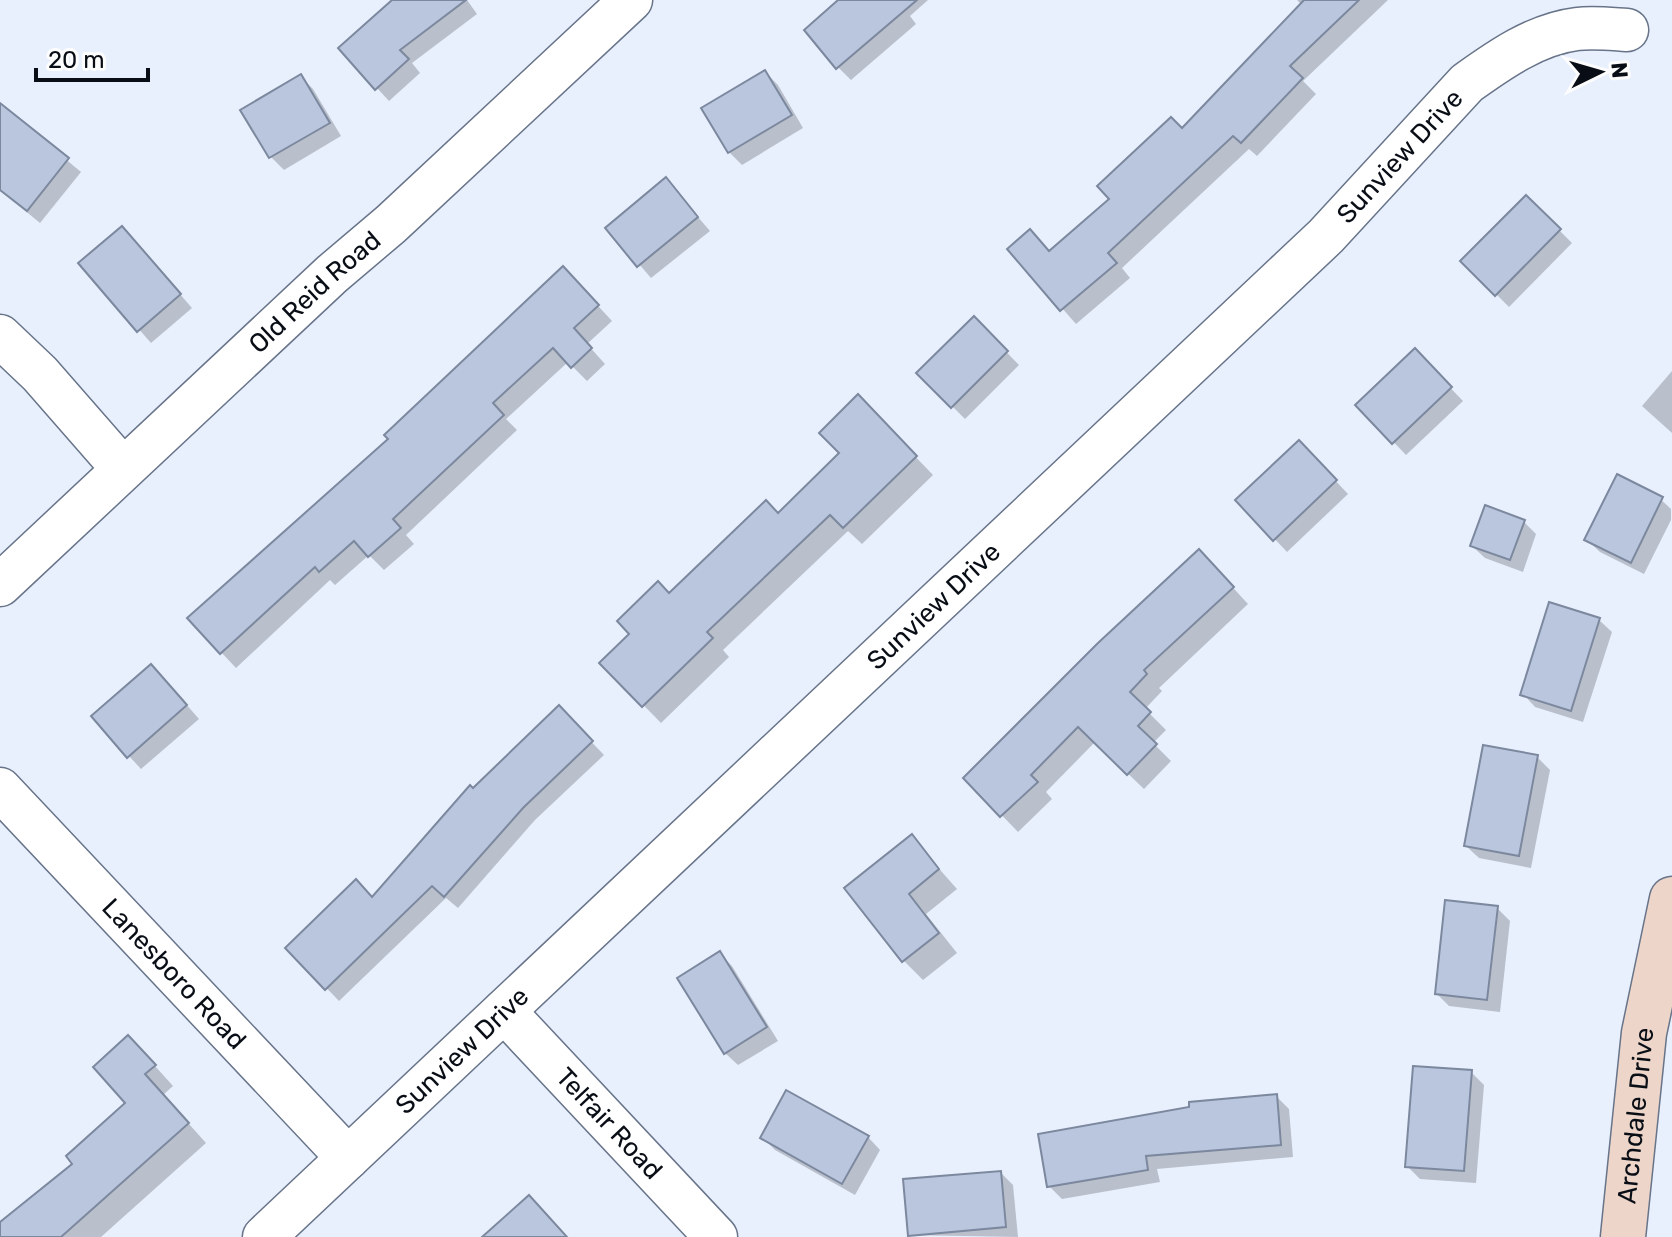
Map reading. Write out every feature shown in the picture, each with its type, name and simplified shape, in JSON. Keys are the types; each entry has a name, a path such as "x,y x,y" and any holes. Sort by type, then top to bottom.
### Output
{"street":[{"name":"Old Reid Road","path":"0,585 631,0"},
{"name":"Sunview Drive","path":"264,1237 1326,236 1467,83 1491,65 1544,36 1578,29 1627,30"},
{"path":"0,336 40,374 123,469"},
{"name":"Lanesboro Road","path":"0,789 348,1158"},
{"name":"Archdale Drive","path":"1623,1237 1644,1033 1672,899"},
{"name":"Telfair Road","path":"504,1011 716,1237"}],"building":[{"path":"392,0 466,0 400,50 409,59 375,90 338,48"},
{"path":"838,0 917,0 836,69 804,30"},
{"path":"1304,0 1359,0 1290,66 1303,78 1241,143 1233,136 1108,253 1117,263 1060,311 1007,249 1030,229 1049,251 1109,199 1097,186 1171,117 1182,128"},
{"path":"765,70 792,115 728,153 701,108"},
{"path":"301,74 330,123 269,158 240,110"},
{"path":"0,103 69,158 27,211 0,190"},
{"path":"666,177 698,217 637,267 605,228"},
{"path":"1526,195 1561,229 1495,296 1460,261"},
{"path":"122,226 181,294 137,332 78,263"},
{"path":"563,266 599,305 574,328 592,348 571,368 553,348 493,403 504,415 393,519 401,528 368,557 354,541 319,572 315,567 220,654 187,618 388,439 384,435"},
{"path":"974,316 1008,351 951,408 916,373"},
{"path":"1415,348 1452,387 1392,444 1355,405"},
{"path":"858,394 917,456 843,528 830,515 707,632 713,638 642,707 599,663 629,634 617,621 658,581 669,593 766,500 778,513 839,453 819,433"},
{"path":"1299,440 1337,480 1273,541 1235,500"},
{"path":"1617,474 1663,497 1631,563 1584,540"},
{"path":"1485,505 1525,520 1510,560 1470,546"},
{"path":"1199,549 1234,587 1144,670 1147,674 1130,692 1151,712 1138,726 1157,744 1127,775 1078,727 1031,775 1038,782 1000,817 963,778 1098,643"},
{"path":"1549,602 1600,618 1571,711 1520,695"},
{"path":"151,664 187,705 127,758 91,716"},
{"path":"559,705 593,741 523,808 444,897 432,886 325,990 285,948 356,879 372,897 470,785 473,788"},
{"path":"1483,745 1538,755 1519,856 1464,846"},
{"path":"912,834 939,869 909,894 939,933 902,962 844,888"},
{"path":"1445,900 1498,906 1487,1000 1435,994"},
{"path":"720,951 767,1027 724,1054 677,978"},
{"path":"128,1035 156,1065 145,1074 189,1123 61,1237 0,1237 0,1222 72,1164 66,1156 125,1103 93,1067"},
{"path":"1413,1066 1472,1070 1464,1171 1405,1167"},
{"path":"786,1090 869,1136 842,1184 760,1138"},
{"path":"1277,1094 1281,1145 1146,1156 1148,1170 1047,1187 1038,1134 1189,1107 1189,1102"},
{"path":"1001,1171 1006,1227 908,1236 903,1179"},
{"path":"529,1195 567,1237 482,1237"}]}
